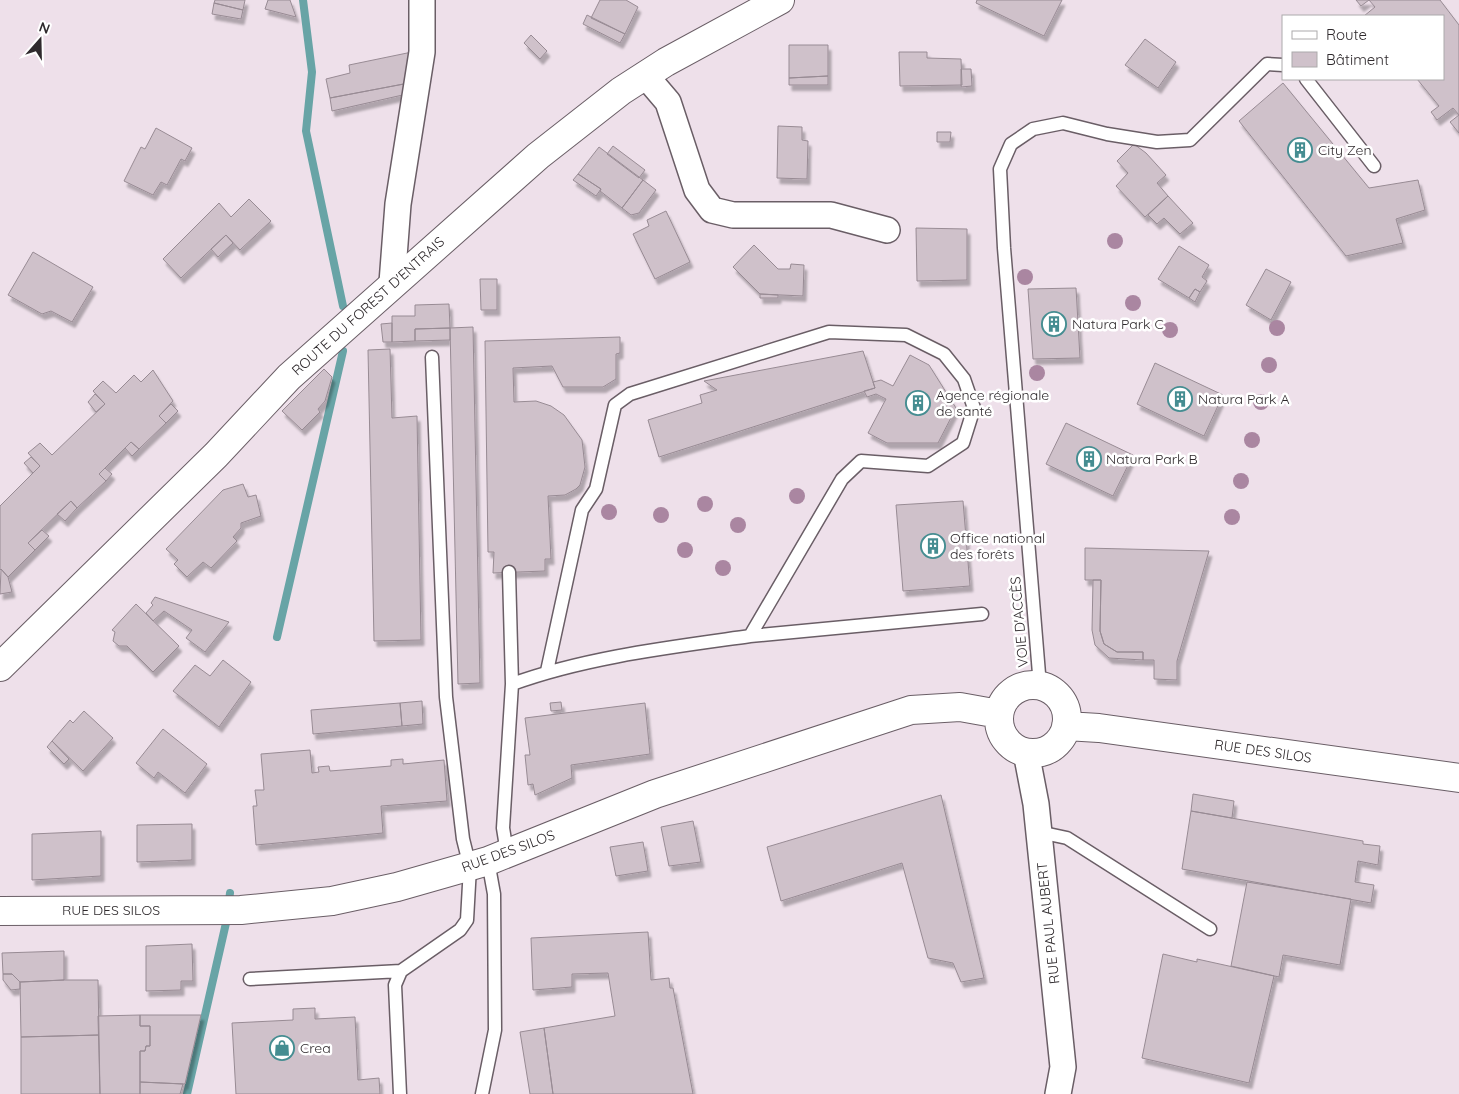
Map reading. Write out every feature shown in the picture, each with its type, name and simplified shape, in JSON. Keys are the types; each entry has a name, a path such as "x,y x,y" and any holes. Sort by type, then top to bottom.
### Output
{"street":[{"path":"392,283 398,204 422,52 422,0"},
{"name":"ROUTE DU FOREST D'ENTRAIS","path":"0,667 216,454 289,377 392,283 538,156 621,91 645,75 780,0"},
{"path":"645,75 668,102 697,190 712,210 733,215 831,215 887,230"},
{"path":"1026,686 1040,686 1052,691 1061,701 1066,713 1066,726 1055,744 1036,753 1026,752 1014,747 1005,738 999,726 999,714 1004,700 1014,691 1026,686"},
{"name":"RUE DES SILOS","path":"0,911 229,910 332,901 397,888 488,860 655,794 911,710 960,707 999,714"},
{"name":"RUE DES SILOS","path":"1066,726 1099,728 1459,778"},
{"name":"RUE PAUL AUBERT","path":"1026,752 1036,804 1063,1067 1058,1094"}],"lane":[{"name":"VOIE D'ACCÈS","path":"1040,686 1026,525 1000,169 1011,144 1033,129 1063,124 1107,134 1157,142 1190,140 1267,64 1282,65"},
{"path":"1307,80 1374,166"},
{"path":"547,671 582,510 596,488 615,405 630,394 829,332 906,335 944,354 964,379 974,408 963,443 928,466 861,461 842,478 750,636"},
{"path":"432,357 446,696 463,839 488,860 494,894 494,1030 482,1094"},
{"path":"400,1094 395,985 402,971 460,930 464,925 469,907 503,828 512,684 509,572"},
{"path":"512,684 547,671 678,646 750,636 982,614"},
{"path":"1039,832 1067,838 1210,929"},
{"path":"250,979 402,971"}],"building":[{"path":"215,0 245,0 243,10 214,3"},
{"path":"268,0 290,0 296,17 265,9"},
{"path":"600,0 626,0 638,7 625,34 591,18"},
{"path":"977,0 1062,0 1044,36 976,3"},
{"path":"1356,0 1369,0 1361,6"},
{"path":"1369,0 1440,0 1459,25 1459,115 1453,108 1437,120 1431,112 1439,106 1418,80 1444,80 1444,15 1365,15 1375,7"},
{"path":"214,3 243,10 241,19 212,14"},
{"path":"587,15 625,34 620,43 583,24"},
{"path":"531,35 547,51 540,59 524,43"},
{"path":"1145,39 1176,62 1158,88 1125,65"},
{"path":"789,45 828,45 828,76 789,78"},
{"path":"412,52 409,83 330,98 326,79 350,73 349,65"},
{"path":"899,52 927,52 927,58 961,59 962,85 900,86"},
{"path":"961,69 971,69 972,86 961,87"},
{"path":"828,76 828,85 789,85 789,78"},
{"path":"409,83 407,94 332,111 330,98"},
{"name":"City Zen","path":"1283,83 1369,188 1418,180 1425,210 1396,219 1403,243 1346,256 1239,121"},
{"path":"1459,115 1459,133 1450,122"},
{"path":"778,126 802,127 802,140 808,141 807,179 777,178"},
{"path":"156,128 192,148 185,161 181,159 167,185 161,182 153,195 124,181 141,147 145,149"},
{"path":"937,132 951,132 950,142 937,142"},
{"path":"1134,144 1146,153 1166,175 1157,183 1168,196 1145,217 1116,186 1128,173 1117,161"},
{"path":"613,146 645,170 639,178 607,154"},
{"path":"599,147 643,180 622,208 600,191 601,189 578,174"},
{"path":"578,174 601,189 596,196 573,180"},
{"path":"643,180 656,190 639,213 631,215 622,208"},
{"path":"1168,196 1193,223 1180,234 1164,218 1157,224 1148,215"},
{"path":"249,199 271,221 240,250 226,235 181,278 163,259 219,203 231,217"},
{"path":"666,211 690,262 655,279 633,234 649,226 647,220"},
{"path":"916,228 967,229 967,280 917,281"},
{"path":"226,235 233,243 218,257 211,249"},
{"path":"754,245 778,269 790,269 791,264 804,265 803,296 760,294 733,267"},
{"path":"1179,246 1209,265 1202,277 1207,281 1200,292 1195,289 1189,298 1158,279"},
{"path":"33,252 93,287 72,322 51,311 42,314 8,295"},
{"path":"1266,269 1291,282 1271,320 1246,305"},
{"path":"480,279 497,279 497,310 481,310"},
{"name":"Natura Park C","path":"1076,288 1080,358 1033,359 1028,289"},
{"path":"1195,289 1200,292 1195,302 1189,298"},
{"path":"760,294 778,295 778,298 760,298"},
{"path":"449,304 450,328 415,329 415,341 392,342 392,316 415,316 415,305"},
{"path":"392,323 392,342 383,342 381,324"},
{"path":"473,327 480,683 458,684 450,328"},
{"path":"450,328 450,340 415,341 415,329"},
{"path":"620,337 620,353 616,354 616,379 603,387 563,387 552,366 513,368 514,402 536,401 551,406 564,415 582,440 585,467 580,485 576,489 565,495 548,496 551,559 545,559 545,571 493,573 494,552 488,552 485,341"},
{"path":"390,349 392,418 417,416 421,640 374,641 368,350"},
{"path":"863,351 875,388 659,457 648,420 702,403 700,395 717,390 704,381"},
{"name":"Agence régionale de santé","path":"910,355 929,365 956,408 938,443 887,443 868,433 886,399 876,394 867,397 864,391 875,388 873,382 881,380 893,386"},
{"name":"Natura Park A","path":"1155,363 1223,395 1204,436 1137,404"},
{"path":"324,369 332,377 325,401 318,409 320,412 302,430 282,411"},
{"path":"153,370 173,401 159,416 166,423 139,449 131,442 99,474 106,481 77,508 71,501 28,543 35,550 8,577 0,570 0,506 40,466 28,453 40,443 52,455 105,404 93,391 103,381 116,393 134,375 141,382"},
{"path":"95,394 105,404 96,412 88,402"},
{"path":"171,404 178,411 166,423 159,416"},
{"name":"Natura Park B","path":"1066,423 1133,455 1113,496 1046,464"},
{"path":"131,442 139,449 132,456 125,448"},
{"path":"31,457 40,466 33,473 24,463"},
{"path":"105,468 112,474 106,481 99,474"},
{"path":"243,484 248,497 256,495 261,516 241,523 241,528 233,537 237,541 211,568 203,562 187,577 174,564 178,560 166,549 223,490"},
{"path":"71,501 77,508 65,521 57,514"},
{"name":"Office national des forêts","path":"963,501 970,586 903,591 896,505"},
{"path":"42,530 49,536 35,550 28,543"},
{"path":"1085,548 1209,551 1177,661 1177,680 1154,679 1154,660 1143,660 1143,652 1117,652 1104,644 1100,631 1101,580 1085,580"},
{"path":"1,569 8,577 12,592 0,594"},
{"path":"1093,580 1101,580 1100,631 1104,644 1117,652 1143,652 1143,660 1109,658 1095,645 1092,630"},
{"path":"155,597 229,622 205,652 186,638 192,630 164,611 153,621 146,613 153,605 151,603"},
{"path":"136,604 179,646 153,672 127,646 119,646 113,641 115,632 112,630"},
{"path":"223,660 251,682 219,727 173,691 195,665 210,676"},
{"path":"422,701 423,724 402,726 400,703"},
{"path":"561,702 562,710 551,711 550,703"},
{"path":"400,703 402,726 313,734 311,710"},
{"path":"645,703 650,754 571,765 572,778 535,795 533,784 528,785 525,755 530,755 525,718"},
{"path":"84,711 113,738 83,771 52,741 70,720 73,723"},
{"path":"163,729 207,764 185,793 158,772 154,778 136,763"},
{"path":"52,741 69,759 64,764 47,747"},
{"path":"310,750 312,773 319,772 318,767 329,766 330,771 391,766 391,760 403,759 403,764 444,760 447,801 381,806 383,833 256,845 253,806 257,806 255,790 264,790 261,754"},
{"path":"1193,794 1234,801 1232,818 1191,811"},
{"path":"941,795 984,978 961,982 953,963 928,958 902,863 781,901 767,847"},
{"path":"1191,811 1363,841 1363,844 1380,846 1378,865 1358,861 1355,882 1374,885 1371,903 1182,869"},
{"path":"693,821 701,862 669,866 661,827"},
{"path":"192,824 192,860 137,862 137,825"},
{"path":"101,831 101,876 32,880 32,834"},
{"path":"643,842 648,871 616,876 610,847"},
{"path":"1247,882 1351,899 1340,965 1283,955 1279,977 1231,966"},
{"path":"648,932 651,980 669,978 670,988 673,988 693,1094 553,1094 544,1028 615,1016 608,973 572,974 572,987 533,990 531,938"},
{"path":"192,944 193,981 181,981 181,990 146,991 146,946"},
{"path":"64,951 64,980 20,982 12,974 3,974 2,953"},
{"path":"1163,954 1197,962 1197,959 1274,976 1249,1083 1142,1058"},
{"path":"3,974 12,974 20,982 20,989 11,990 3,980"},
{"path":"98,980 99,1035 21,1037 20,982"},
{"path":"315,1008 315,1019 355,1017 358,1080 379,1078 380,1094 236,1094 232,1023 293,1020 293,1009"},
{"path":"140,1015 140,1026 150,1026 150,1046 146,1046 145,1051 140,1051 140,1094 100,1094 98,1016"},
{"path":"140,1015 201,1015 185,1084 140,1082 140,1051 145,1051 146,1046 150,1046 150,1026 140,1026"},
{"path":"544,1028 553,1094 530,1094 520,1032"},
{"path":"99,1035 100,1094 21,1094 21,1037"},
{"path":"140,1082 183,1084 180,1094 140,1094"}],"waterway":[{"path":"303,0 312,72 306,131 343,306"},
{"path":"277,637 343,351"},
{"path":"187,1094 226,923 230,893"}],"place":[{"name":"City Zen","path":"1300,150"},
{"name":"Natura Park C","path":"1054,324"},
{"name":"Natura Park A","path":"1180,399"},
{"name":"Agence régionale de santé","path":"918,403"},
{"name":"Natura Park B","path":"1089,459"},
{"name":"Office national des forêts","path":"933,546"},
{"name":"Crea","path":"282,1048"}]}
